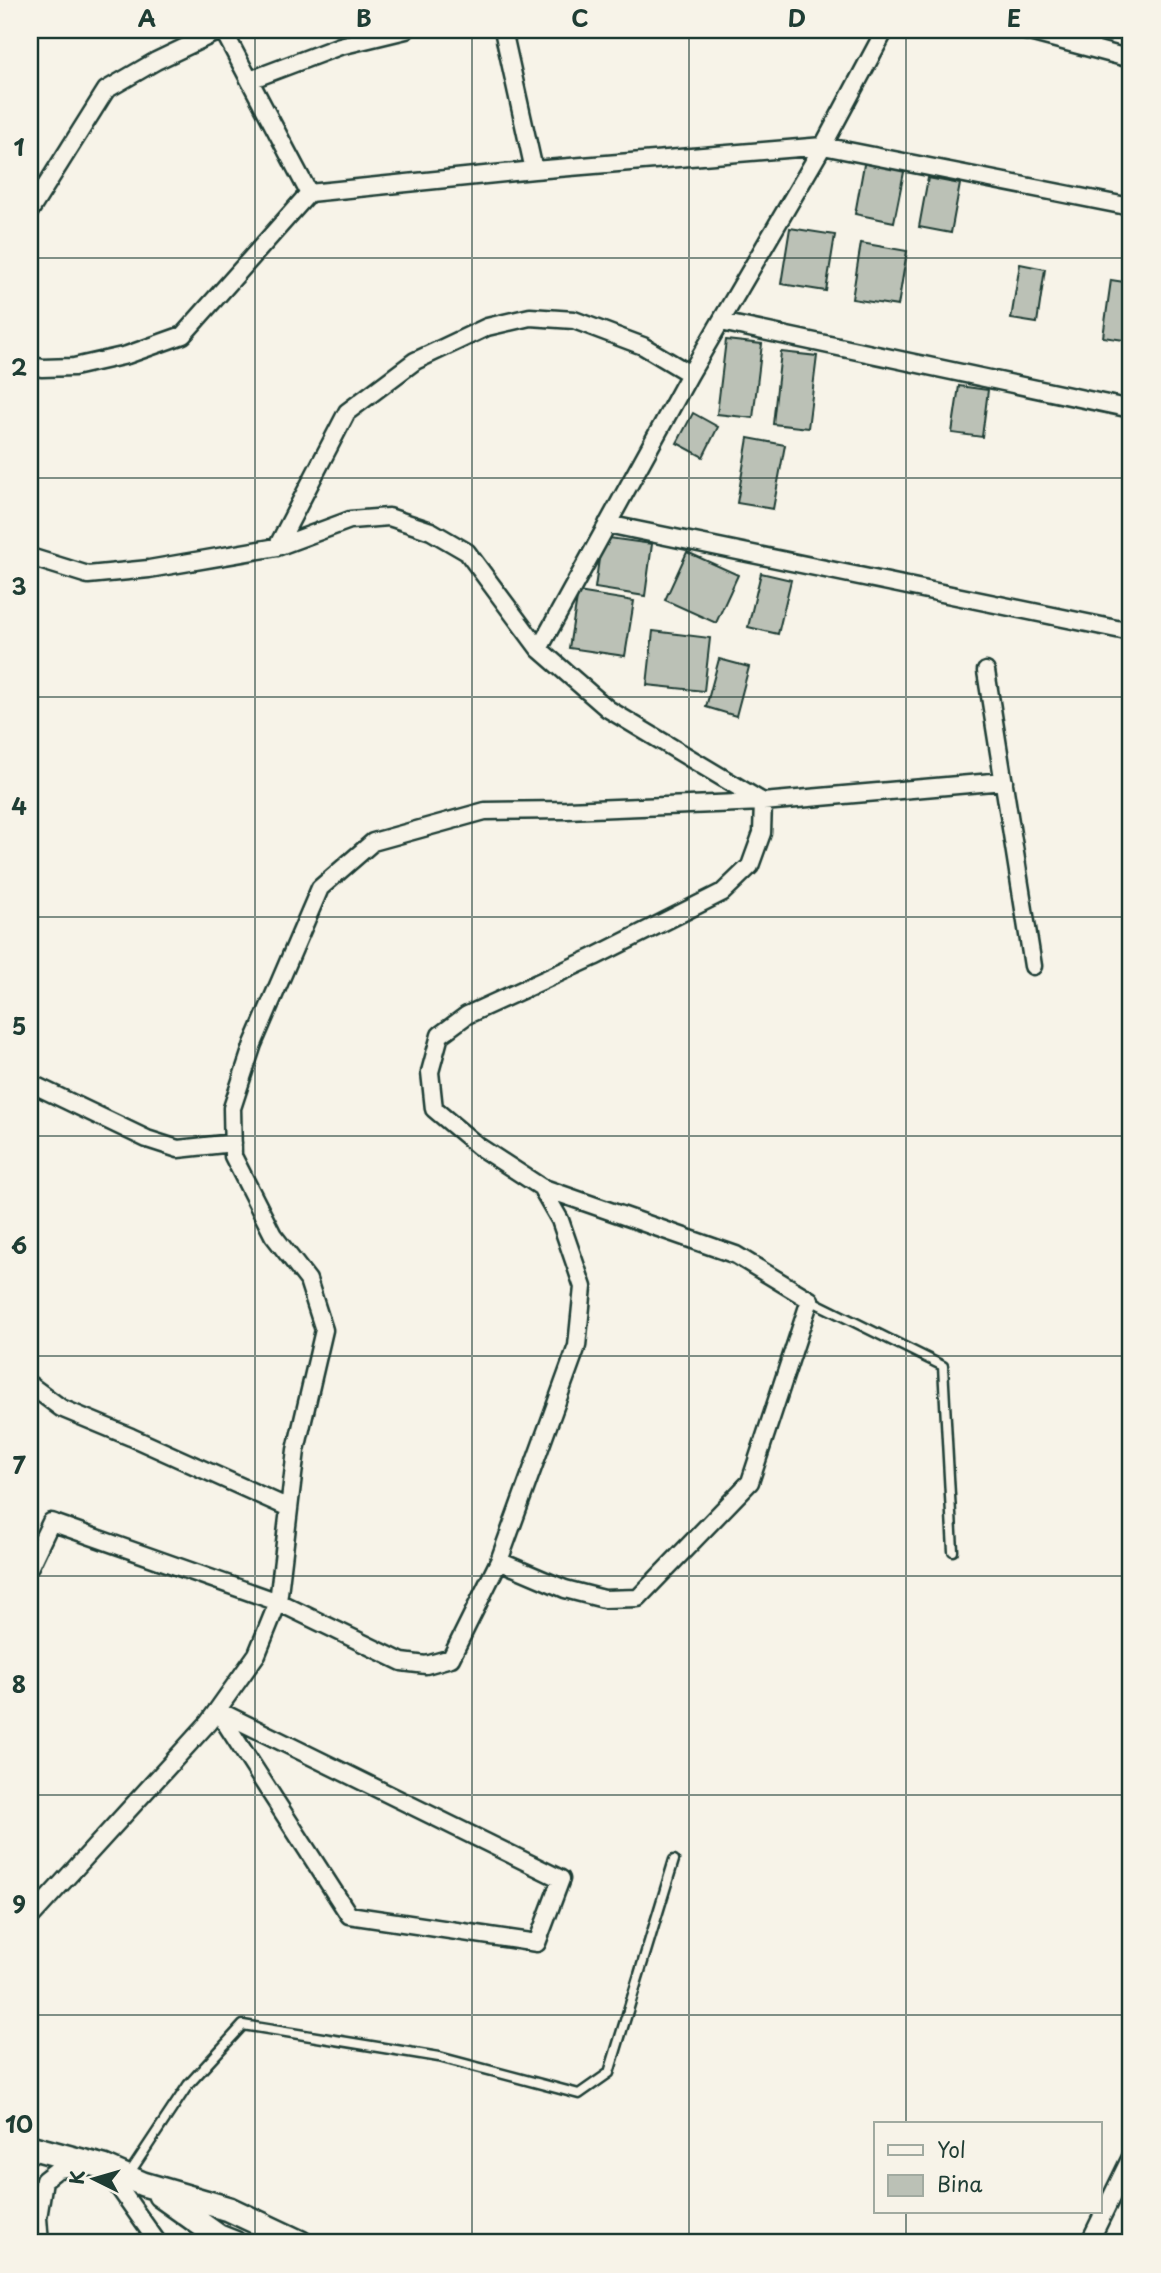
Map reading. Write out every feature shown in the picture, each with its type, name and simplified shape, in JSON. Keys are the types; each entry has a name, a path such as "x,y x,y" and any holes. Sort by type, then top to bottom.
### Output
{"main road":[{"path":"30,2147 104,2167 135,2180 229,2209 301,2243"},
{"path":"135,2180 219,2237 234,2243"}],"street":[{"path":"30,211 106,90 156,61 222,30 309,193"},
{"path":"250,80 337,38 406,30"},
{"path":"503,30 534,170"},
{"path":"539,649 690,374 823,146 885,30"},
{"path":"1022,30 1131,60"},
{"path":"30,365 42,368 75,367 127,355 183,335 309,193 534,170 823,146 1131,207"},
{"path":"277,547 347,412 415,361 487,327 530,317 574,320 643,346 690,374"},
{"path":"721,322 1131,409"},
{"path":"30,557 88,575 149,569 277,547 349,520 389,517 431,531 467,552 539,649 608,709 763,802"},
{"path":"607,524 1131,632"},
{"path":"986,671 1033,966"},
{"path":"30,1918 217,1710 257,1654 278,1602 296,1450 324,1330 308,1280 273,1235 233,1156 232,1108 253,1044 320,888 373,842 485,811 763,802 1004,781"},
{"path":"499,1561 565,1589 604,1600 638,1598 750,1482 810,1300 736,1255 541,1187 478,1146 434,1109 430,1072 440,1035 478,1010 594,957 723,892 750,866 762,833 763,802"},
{"path":"30,1083 147,1139 178,1149 233,1143"},
{"path":"30,1566 51,1522 278,1602 402,1662 426,1664 451,1658 499,1561 576,1346 583,1287 560,1220 541,1187"},
{"path":"30,1385 61,1409 131,1437 289,1508"},
{"path":"217,1710 561,1880 537,1943 349,1915 217,1710"},
{"path":"1089,2243 1131,2157"},
{"path":"40,2243 36,2199 44,2180 58,2169 78,2166 104,2167 158,2243"}],"lane":[{"path":"810,1300 943,1366 953,1551"},
{"path":"135,2180 188,2085 243,2025 439,2057 579,2094 609,2073 674,1860"}],"building":[{"path":"865,159 905,167 894,222 855,214"},
{"path":"928,178 960,184 951,233 919,227"},
{"path":"790,228 835,235 826,291 781,284"},
{"path":"861,243 907,251 898,306 852,299"},
{"path":"1020,264 1045,269 1037,323 1011,319"},
{"path":"1111,280 1131,283 1131,341 1103,337"},
{"path":"726,340 762,344 753,418 717,414"},
{"path":"781,352 817,356 808,428 773,424"},
{"path":"959,386 988,390 982,437 952,433"},
{"path":"693,413 718,427 703,457 677,443"},
{"path":"748,438 785,445 773,509 737,503"},
{"path":"602,537 652,544 645,596 595,588"},
{"path":"687,552 738,575 716,623 665,600"},
{"path":"761,573 791,580 778,634 748,627"},
{"path":"578,592 634,601 625,656 569,648"},
{"path":"653,631 710,638 704,691 647,685"},
{"path":"719,659 749,667 736,716 706,707"}]}
